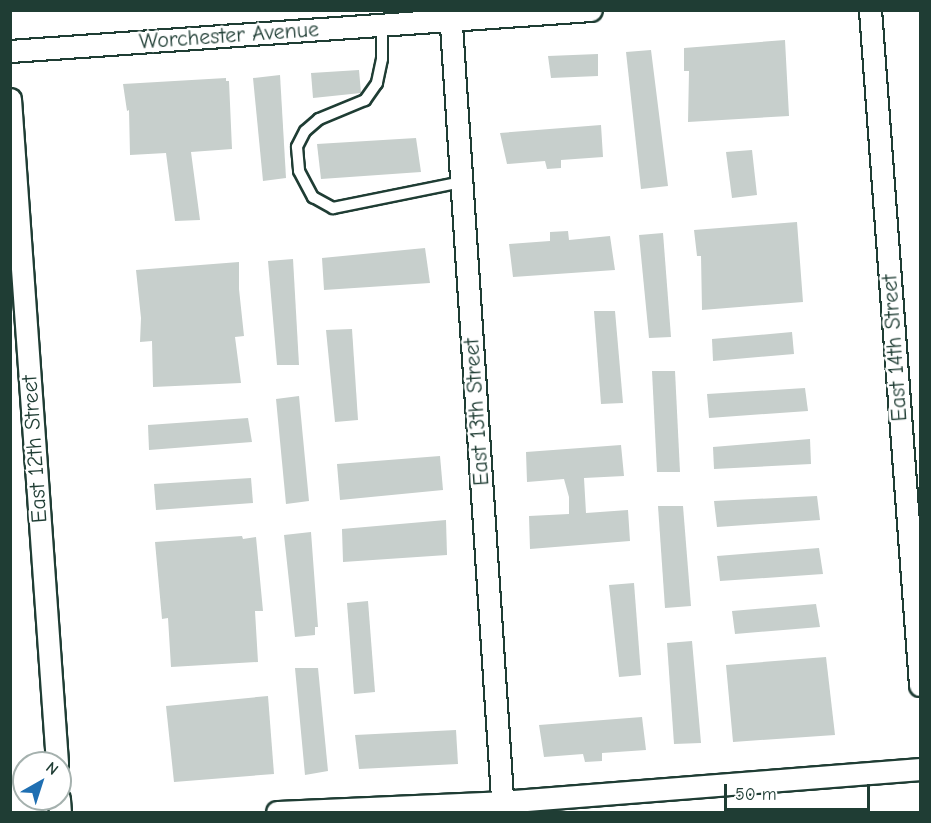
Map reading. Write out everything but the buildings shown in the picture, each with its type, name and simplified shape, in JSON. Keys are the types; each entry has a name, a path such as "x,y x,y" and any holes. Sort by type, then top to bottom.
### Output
{"street":[{"name":"Worchester Avenue","path":"10,51 382,25 451,16 591,10"},
{"name":"East 14th Street","path":"870,10 921,685"},
{"name":"East 13th Street","path":"451,16 503,807"},
{"name":"East 12th Street","path":"10,99 56,751"},
{"path":"277,813 503,807 921,769"}],"lane":[{"path":"382,25 382,59 376,83 365,99 319,119 305,131 297,147 298,171 313,197 333,208 462,182"}]}
